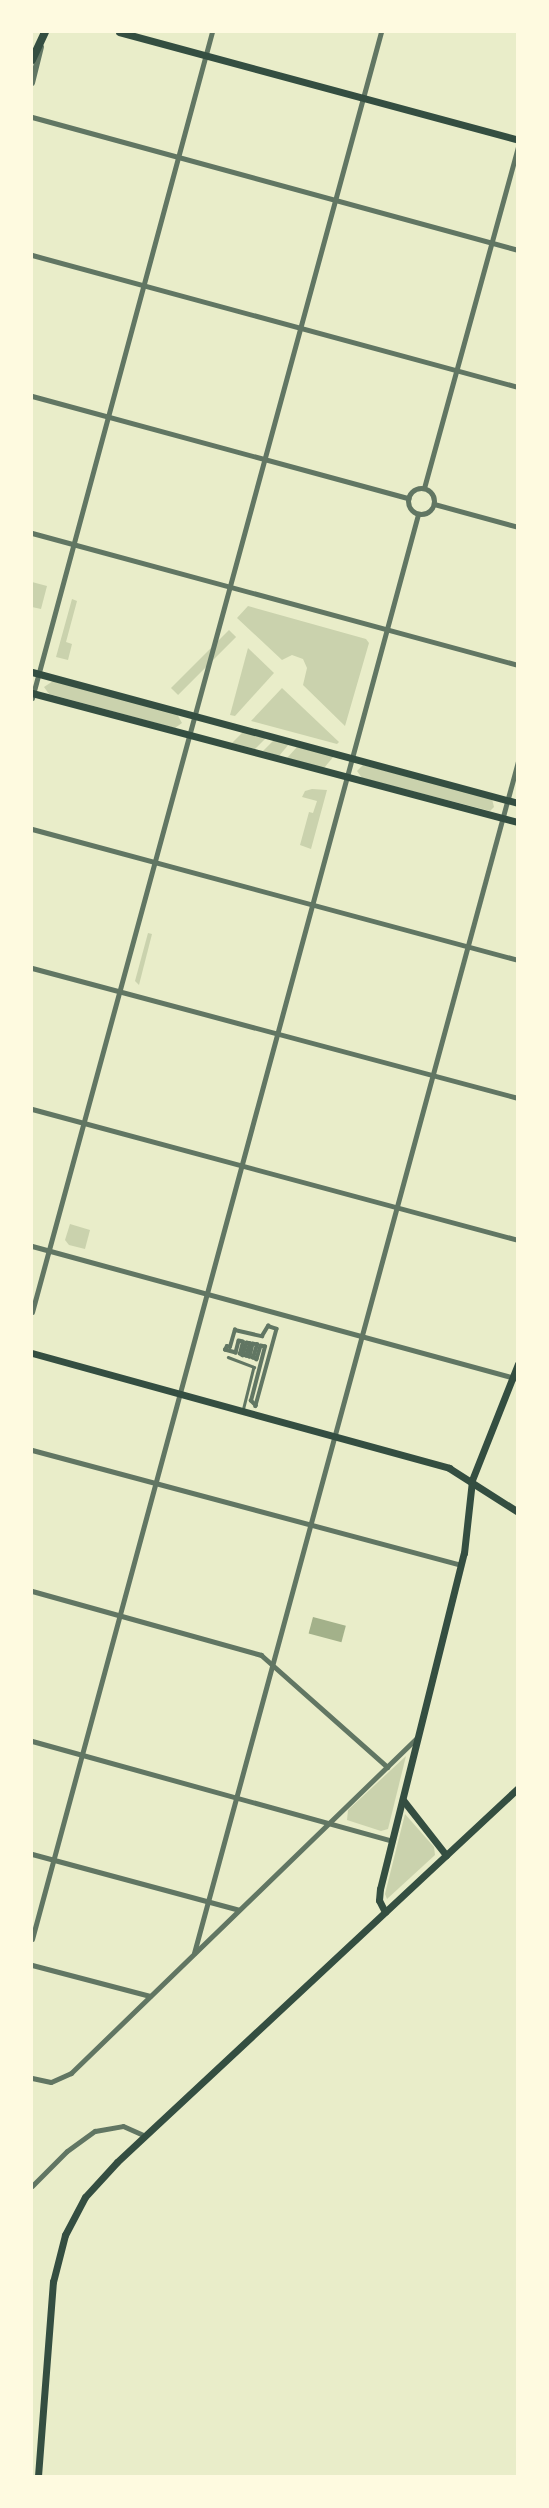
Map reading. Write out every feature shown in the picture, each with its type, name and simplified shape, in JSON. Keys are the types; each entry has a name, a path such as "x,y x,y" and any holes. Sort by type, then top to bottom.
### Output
{"main road":[{"path":"32,60 45,32"},
{"path":"119,32 517,140"},
{"path":"35,673 517,803"},
{"path":"32,695 517,822"},
{"path":"32,1353 449,1468 472,1480 517,1512"},
{"path":"385,1912 379,1895 461,1565 472,1480 515,1378 517,1364"},
{"path":"38,2476 50,2305 65,2235 73,2216 98,2181 517,1788"},
{"path":"403,1800 446,1855"}],"street":[{"path":"32,83 45,32"},
{"path":"32,695 35,673 73,544 212,32"},
{"path":"32,1312 381,32"},
{"path":"32,117 517,250"},
{"path":"424,488 517,146"},
{"path":"32,255 517,387"},
{"path":"32,396 408,498"},
{"path":"418,514 409,506 408,498 413,491 424,488"},
{"path":"418,514 429,511 434,504 433,496 424,488"},
{"path":"434,504 517,527"},
{"path":"32,1939 418,514"},
{"path":"32,533 517,665"},
{"path":"194,1953 517,761"},
{"path":"32,830 517,960"},
{"path":"32,968 517,1098"},
{"path":"32,1109 517,1240"},
{"path":"32,1246 515,1378"},
{"path":"268,1326 277,1329 256,1406 251,1399 265,1347 261,1346 257,1359 253,1358 257,1345 253,1345 250,1357 246,1356 250,1344 247,1343 243,1355 240,1354 243,1342 239,1341 236,1353 225,1350 235,1330 262,1336 268,1326"},
{"path":"32,1450 461,1565"},
{"path":"32,1591 249,1650 272,1663 387,1767"},
{"path":"32,2078 58,2081 71,2073 419,1735"},
{"path":"32,1741 392,1841"},
{"path":"32,1854 239,1910"},
{"path":"32,1965 150,1996"},
{"path":"32,2186 67,2151 95,2131 123,2126 145,2136"},
{"path":"32,2430 41,2429"}],"lane":[{"path":"228,1357 254,1367 243,1411"}],"shaded area":[{"path":"32,582 47,586 41,609 32,607"},
{"path":"72,599 77,601 66,642 72,644 68,660 56,657"},
{"path":"248,606 366,639 369,643 345,726 303,685 307,668 303,659 292,655 282,660 237,618"},
{"path":"229,630 236,637 178,695 171,688"},
{"path":"248,648 274,673 235,716 230,715"},
{"path":"53,681 177,714 182,723 175,728 49,694 44,687"},
{"path":"282,688 339,742 337,744 251,721"},
{"path":"243,732 266,738 255,749 232,743"},
{"path":"274,740 289,744 279,756 263,751"},
{"path":"297,747 334,756 324,768 287,758"},
{"path":"363,765 492,799 494,807 490,811 362,778 357,771"},
{"path":"327,790 311,849 300,845 309,812 313,813 317,801 302,797 305,791"},
{"path":"148,933 152,934 139,985 135,981"},
{"path":"70,1224 90,1230 85,1249 69,1245 65,1240"},
{"path":"313,1617 346,1626 341,1642 309,1633"},
{"path":"406,1756 388,1829 381,1831 347,1820 348,1810"},
{"path":"405,1814 434,1847 435,1855 387,1899 385,1894"}]}
